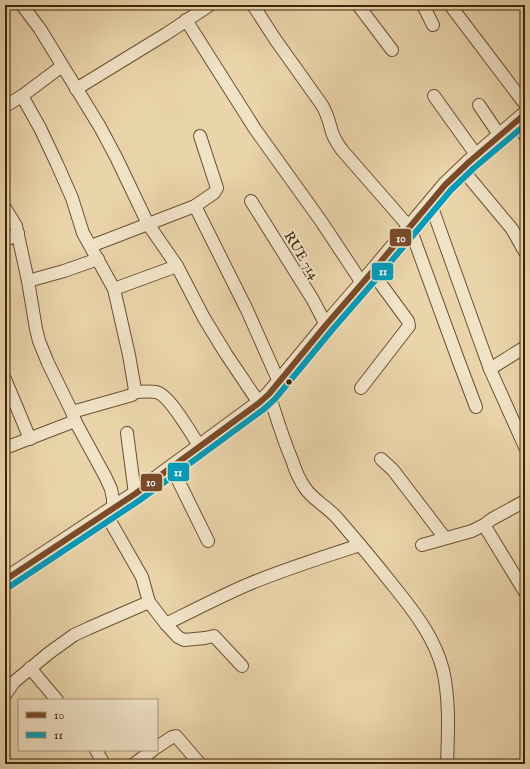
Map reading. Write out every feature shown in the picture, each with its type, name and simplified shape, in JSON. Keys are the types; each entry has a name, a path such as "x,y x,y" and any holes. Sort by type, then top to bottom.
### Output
{"street":[{"path":"22,5 40,29 100,127 148,224 177,266 207,324 226,354 264,399 306,489 332,512 412,609 426,630 436,649 446,686 448,704 448,764"},
{"path":"76,89 143,49 210,5"},
{"path":"253,5 275,39 327,112 332,133 342,150 410,228 476,407"},
{"path":"358,5 392,50"},
{"path":"423,5 433,25"},
{"path":"450,5 525,104"},
{"path":"186,20 255,129 321,222 367,278 408,321 409,326 361,388"},
{"path":"5,106 22,96 62,66"},
{"path":"22,96 46,140 72,198 83,233 114,288 129,355 135,390 134,392"},
{"path":"434,96 477,156"},
{"path":"479,105 500,136"},
{"path":"5,580 135,494 264,399 446,185 520,118 525,136"},
{"path":"91,246 195,206 214,193 217,188 200,136"},
{"path":"462,169 512,229 521,236 525,252"},
{"name":"RUE 714","path":"251,201 313,300 326,325"},
{"path":"430,202 490,369 525,447"},
{"path":"195,206 247,310 279,382"},
{"path":"5,208 16,226 18,233 39,341 48,363 111,489 113,499 110,511 142,577 150,602 166,624 178,637 184,640 214,636 242,666"},
{"path":"5,241 18,233"},
{"path":"28,281 64,271 98,259"},
{"path":"114,288 177,266"},
{"path":"490,369 525,347"},
{"path":"5,379 30,438"},
{"path":"5,448 30,438 74,416 134,392 157,392 165,397 177,412 200,447"},
{"path":"128,433 135,494"},
{"path":"381,459 393,470 446,538"},
{"path":"172,468 208,541"},
{"path":"422,545 472,531 525,501"},
{"path":"484,525 525,592"},
{"path":"166,624 217,598 250,584 297,566 360,545"},
{"path":"5,695 14,682 30,668 48,653 74,635 150,602"},
{"path":"30,668 56,699"},
{"path":"158,746 176,736 200,764"},
{"path":"97,751 104,764"},
{"path":"134,764 152,751"}],"transit line":[{"name":"10","path":"5,580 135,494 259,403 269,394 445,185 469,162 525,114"},
{"name":"11","path":"9,587 140,500 264,409 275,399 451,190 474,168 525,125"}]}
